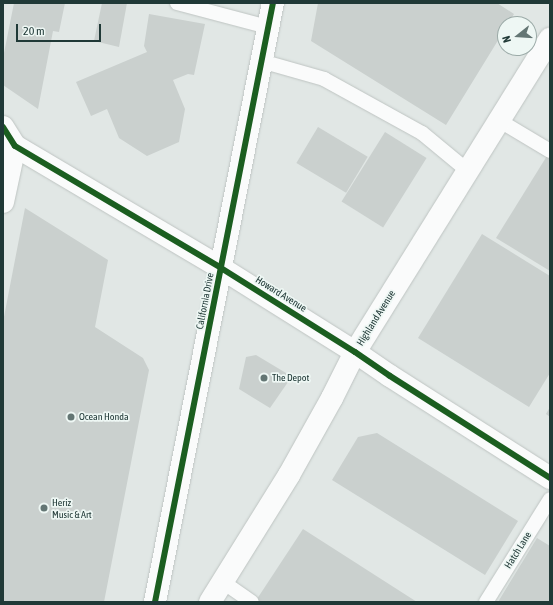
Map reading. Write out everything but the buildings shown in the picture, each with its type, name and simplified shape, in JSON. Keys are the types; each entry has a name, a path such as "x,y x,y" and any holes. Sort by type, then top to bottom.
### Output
{"street":[{"name":"California Drive","path":"155,602 222,268 272,3"},
{"name":"Highland Avenue","path":"210,602 289,475 332,398 355,352 550,39"},
{"name":"Howard Avenue","path":"3,127 9,148 222,268 550,478"},
{"path":"3,202 9,148"}],"lane":[{"path":"177,3 268,26"},
{"path":"261,61 324,79 422,133 468,171"},
{"path":"500,121 550,151"},
{"name":"Hatch Lane","path":"486,602 550,498"},
{"path":"223,582 252,602"}],"cycle path":[{"path":"155,602 273,3"},
{"path":"3,127 15,146 221,268 355,352 550,478"}],"place":[{"name":"The Depot","path":"264,378"},
{"name":"Ocean Honda","path":"71,417"},
{"name":"Heriz Music & Art","path":"44,508"}]}
